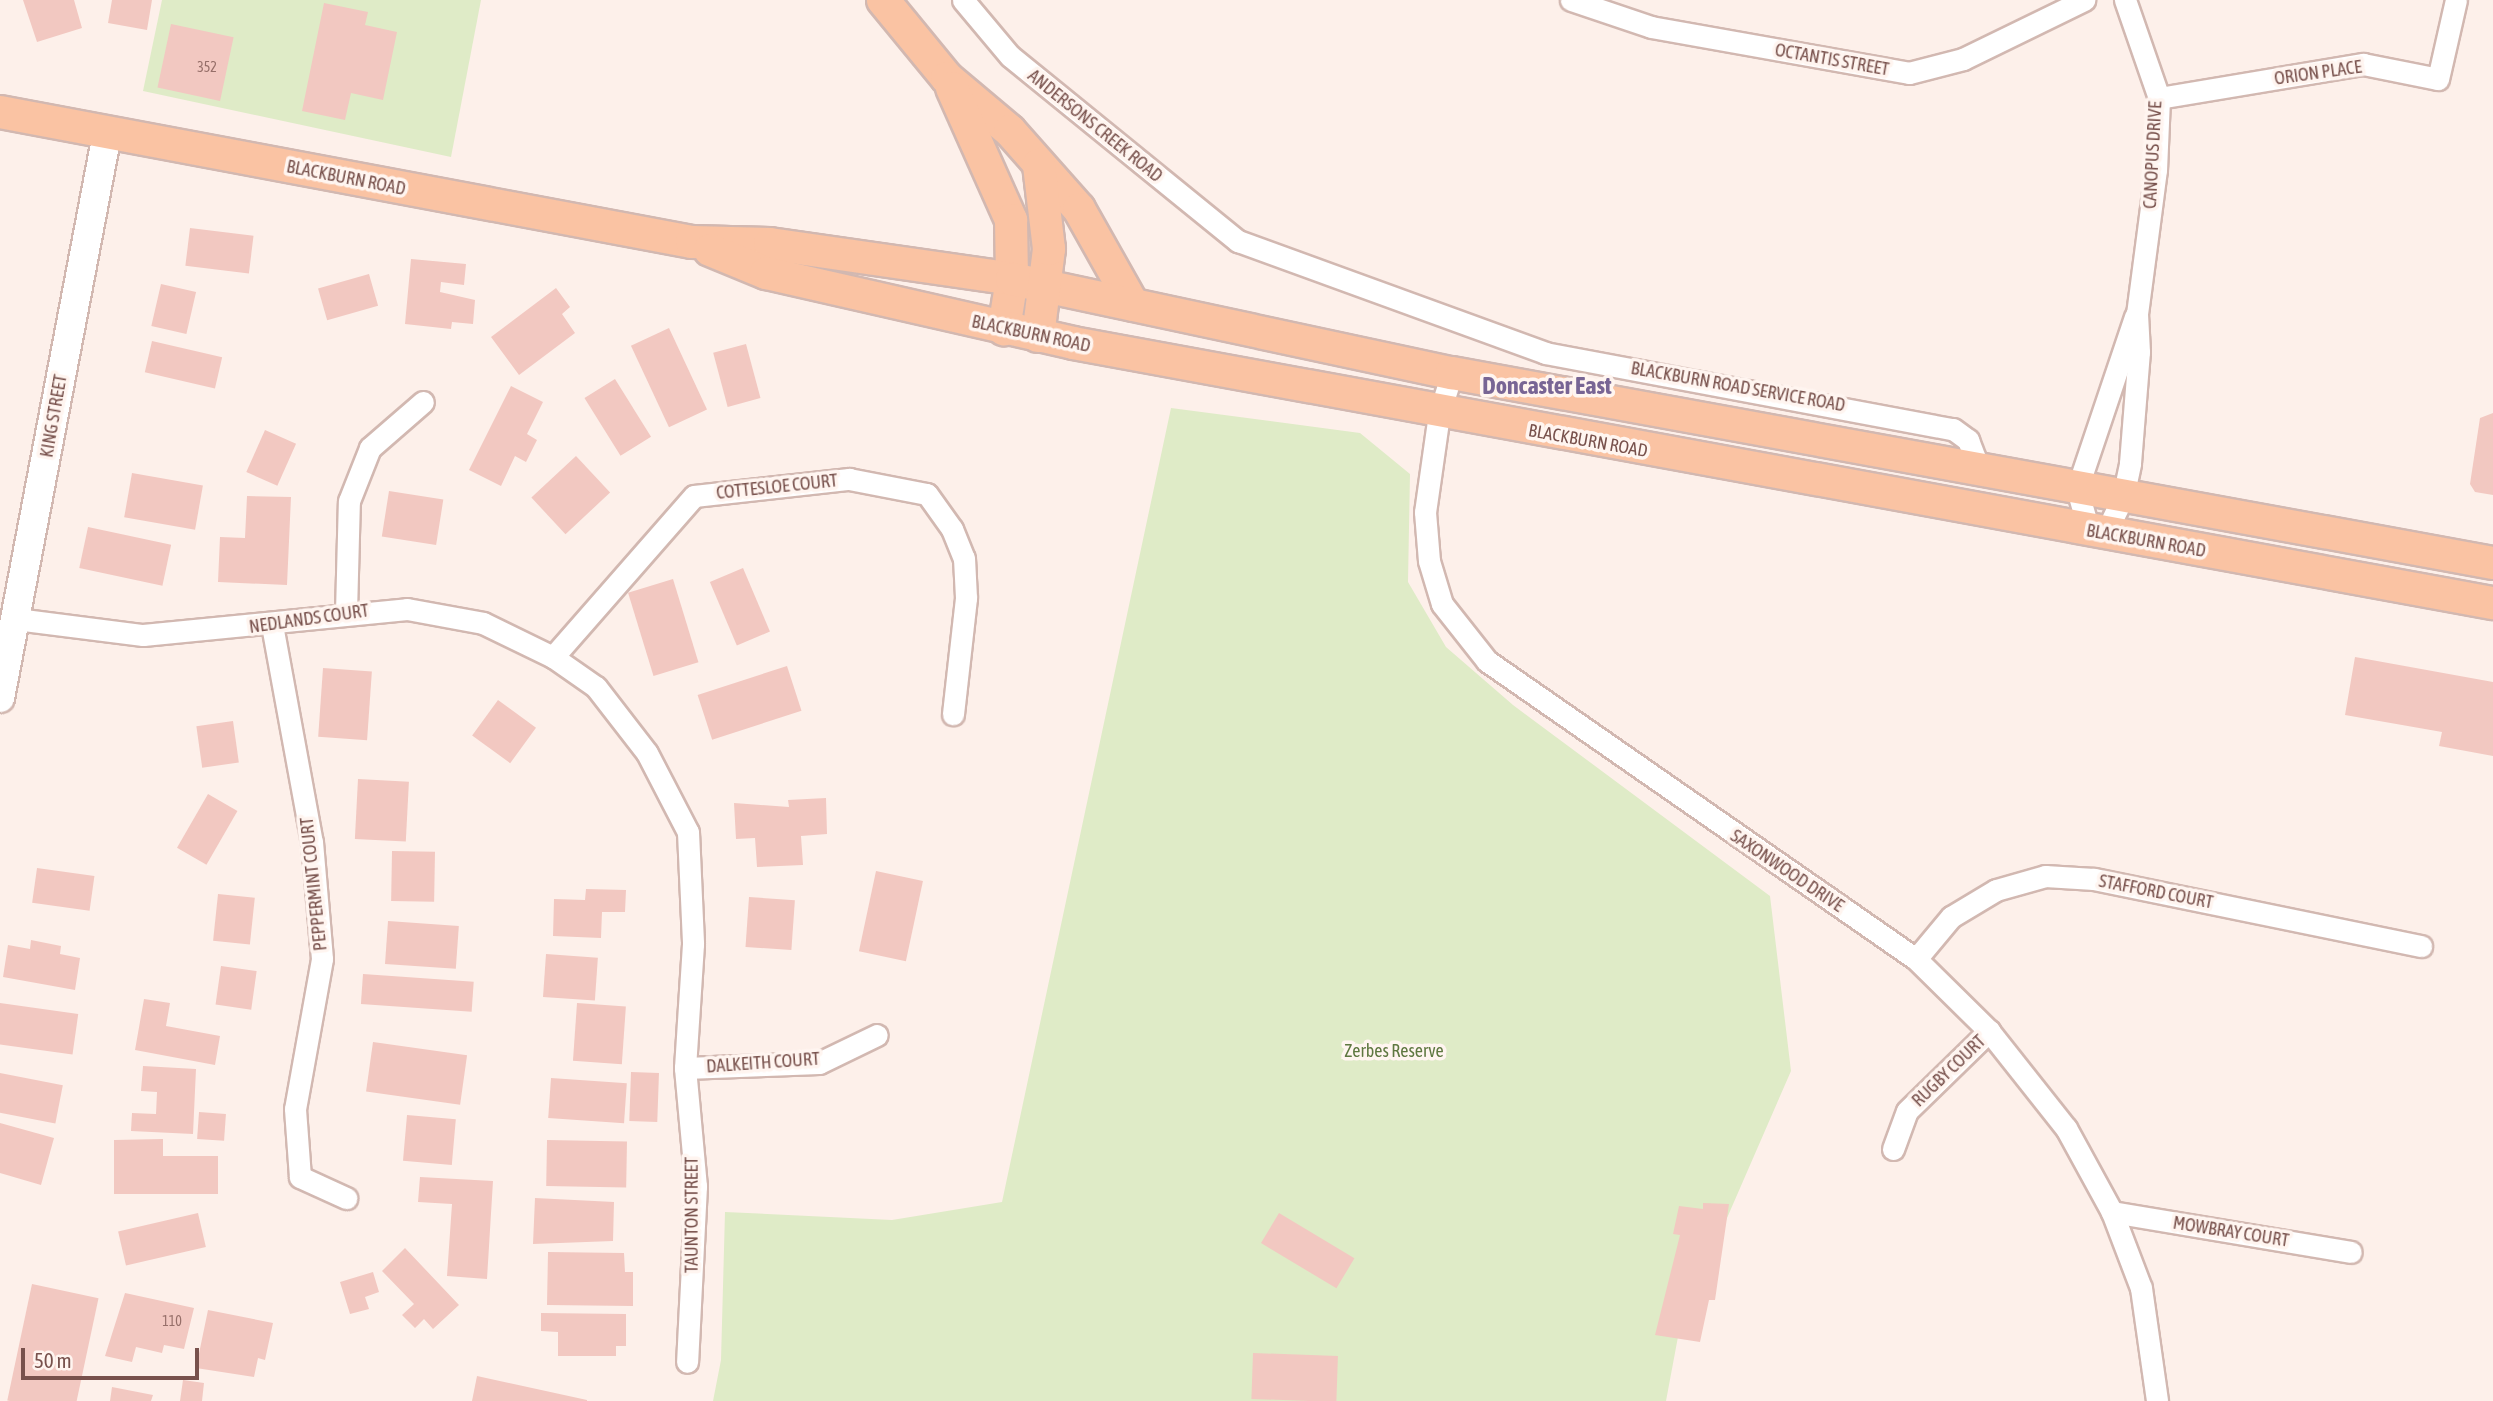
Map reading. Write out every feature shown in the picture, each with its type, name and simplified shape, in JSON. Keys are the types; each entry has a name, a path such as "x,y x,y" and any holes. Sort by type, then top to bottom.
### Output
{"main road":[{"path":"883,0 947,78 1010,131 1079,209 1133,305"},
{"path":"947,78 1002,192 1011,220 1012,279 1004,329"},
{"name":"BLACKBURN ROAD","path":"0,112 692,242 770,244 1012,279 1452,373 2493,563"},
{"name":"KING STREET","path":"0,698 107,134"},
{"path":"1038,336 1048,287 1039,165"},
{"name":"BLACKBURN ROAD","path":"692,242 766,272 1038,336 1439,414 2493,603"},
{"path":"2302,568 2307,529"}],"street":[{"name":"ANDERSONS CREEK ROAD","path":"963,0 1010,56 1238,241"},
{"name":"OCTANTIS STREET","path":"1571,0 1651,27 1909,73 1963,59 2084,0"},
{"name":"CANOPUS DRIVE","path":"2097,532 2123,497 2139,352 2137,314 2157,170 2159,98 2125,0"},
{"name":"ORION PLACE","path":"2159,98 2363,64 2438,79 2456,0"},
{"name":"BLACKBURN ROAD SERVICE ROAD","path":"1238,241 1545,352 1953,429 1968,440 1980,471"},
{"name":"CANOPUS DRIVE","path":"2077,489 2137,314"},
{"name":"SAXONWOOD DRIVE","path":"1452,373 1439,414 1425,512 1429,561 1442,604 1466,637 1538,700 1916,959 1989,1031 2066,1128 2112,1212 2141,1288 2157,1401"},
{"path":"346,612 349,501 370,448 423,402"},
{"name":"COTTESLOE COURT","path":"553,657 694,496 849,479 927,494 952,529 964,558 966,598 953,714"},
{"path":"2077,489 2097,532"},
{"name":"NEDLANDS COURT","path":"16,619 143,635 272,625 346,612 407,609 483,623 553,657 596,687 648,752 688,832 693,944 685,1068"},
{"name":"PEPPERMINT COURT","path":"272,625 312,842 322,959 295,1109 300,1177 346,1198"},
{"name":"STAFFORD COURT","path":"1916,959 1951,917 1996,890 2045,876 2094,879 2421,946"},
{"name":"RUGBY COURT","path":"1893,1149 1907,1111 1989,1031"},
{"name":"DALKEITH COURT","path":"685,1068 819,1063 877,1035"},
{"name":"TAUNTON STREET","path":"685,1068 696,1186 687,1362"},
{"name":"MOWBRAY COURT","path":"2112,1212 2351,1252"}],"green space":[{"path":"162,0 481,0 451,157 143,91"},
{"name":"Zerbes Reserve","path":"1171,408 1360,433 1410,474 1408,582 1446,647 1513,705 1770,896 1791,1071 1680,1326 1666,1401 713,1401 721,1360 725,1212 892,1220 1002,1202"}],"building":[{"path":"23,0 74,0 82,28 37,42"},
{"path":"112,0 152,0 147,30 108,23"},
{"path":"324,3 368,12 365,25 397,32 383,100 351,93 345,120 302,111"},
{"path":"171,24 234,37 220,101 157,88"},
{"path":"190,228 254,236 249,274 185,266"},
{"path":"411,259 466,264 464,285 441,282 440,292 475,300 473,324 452,322 451,329 405,324"},
{"path":"369,274 378,306 327,320 318,289"},
{"path":"161,284 196,292 186,334 151,326"},
{"path":"556,288 570,307 562,314 575,333 519,375 491,337"},
{"path":"669,328 707,410 669,427 631,346"},
{"path":"152,341 222,357 215,388 145,372"},
{"path":"746,344 760,398 728,407 713,353"},
{"path":"615,379 651,437 621,456 584,398"},
{"path":"511,386 543,402 527,434 537,440 526,462 515,456 501,486 469,470"},
{"path":"2493,413 2493,495 2475,492 2470,484 2480,418"},
{"path":"265,430 296,444 277,486 246,472"},
{"path":"576,456 610,493 565,534 531,498"},
{"path":"132,473 203,486 195,530 124,517"},
{"path":"389,491 443,500 436,545 382,536"},
{"path":"247,496 291,497 287,585 218,582 220,537 245,538"},
{"path":"88,527 171,545 162,586 79,568"},
{"path":"743,568 770,632 737,646 710,582"},
{"path":"673,579 698,662 653,676 628,593"},
{"path":"2355,657 2493,682 2493,756 2439,746 2442,732 2345,715"},
{"path":"787,666 802,711 712,740 698,695"},
{"path":"323,668 372,671 367,740 318,737"},
{"path":"498,700 536,728 510,763 472,736"},
{"path":"233,721 239,763 202,768 196,726"},
{"path":"358,779 409,782 406,842 355,839"},
{"path":"208,794 237,811 206,865 177,848"},
{"path":"826,798 827,834 801,836 803,865 757,867 755,838 736,839 734,803 789,807 788,800"},
{"path":"392,851 435,852 434,902 391,901"},
{"path":"37,868 94,876 90,911 32,903"},
{"path":"876,871 923,881 906,961 859,951"},
{"path":"586,889 626,890 625,912 602,912 601,938 553,936 554,899 585,900"},
{"path":"218,894 255,898 250,945 213,941"},
{"path":"749,897 795,900 791,950 746,947"},
{"path":"388,921 459,926 456,969 385,964"},
{"path":"31,940 61,946 60,954 80,958 75,990 3,977 8,945 30,949"},
{"path":"546,954 598,958 595,1001 543,997"},
{"path":"221,966 257,971 251,1010 216,1005"},
{"path":"363,974 474,982 472,1012 361,1004"},
{"path":"144,999 170,1003 166,1026 220,1036 215,1065 135,1050"},
{"path":"0,1003 78,1014 73,1055 0,1044"},
{"path":"577,1003 626,1006 622,1064 573,1061"},
{"path":"373,1042 467,1055 460,1105 366,1092"},
{"path":"143,1066 196,1069 193,1134 131,1131 132,1113 156,1114 157,1092 141,1091"},
{"path":"631,1072 659,1073 657,1122 629,1121"},
{"path":"0,1073 63,1085 55,1123 0,1113"},
{"path":"551,1078 627,1083 624,1123 548,1118"},
{"path":"199,1112 226,1114 224,1141 197,1139"},
{"path":"407,1115 456,1119 452,1165 403,1161"},
{"path":"0,1123 54,1138 41,1185 0,1173"},
{"path":"163,1139 163,1156 218,1156 218,1194 114,1194 114,1140"},
{"path":"547,1140 627,1141 626,1187 546,1186"},
{"path":"420,1177 493,1181 487,1279 447,1276 452,1204 418,1202"},
{"path":"535,1198 614,1202 613,1241 533,1244"},
{"path":"1703,1203 1729,1204 1715,1300 1709,1300 1700,1342 1655,1335 1680,1235 1673,1234 1679,1206 1703,1209"},
{"path":"198,1213 206,1247 126,1266 118,1231"},
{"path":"1279,1213 1354,1258 1336,1288 1261,1243"},
{"path":"405,1248 459,1305 433,1329 424,1319 415,1328 402,1315 414,1304 382,1271"},
{"path":"548,1252 624,1253 625,1272 633,1272 633,1306 547,1305"},
{"path":"373,1272 379,1292 365,1297 369,1309 350,1314 340,1282"},
{"path":"32,1284 99,1298 77,1401 7,1400"},
{"path":"125,1293 194,1308 184,1349 164,1345 162,1353 136,1347 132,1362 105,1356"},
{"path":"208,1310 273,1323 265,1360 258,1358 254,1377 196,1368"},
{"path":"541,1313 626,1314 626,1346 616,1346 616,1356 558,1356 558,1332 541,1331"},
{"path":"1253,1353 1338,1356 1336,1401 1251,1399"},
{"path":"477,1376 587,1400 587,1401 472,1401"},
{"path":"183,1380 204,1383 202,1401 180,1401"},
{"path":"112,1387 153,1395 151,1401 110,1401"}],"district":[{"name":"Doncaster East","path":"1547,386"}]}
